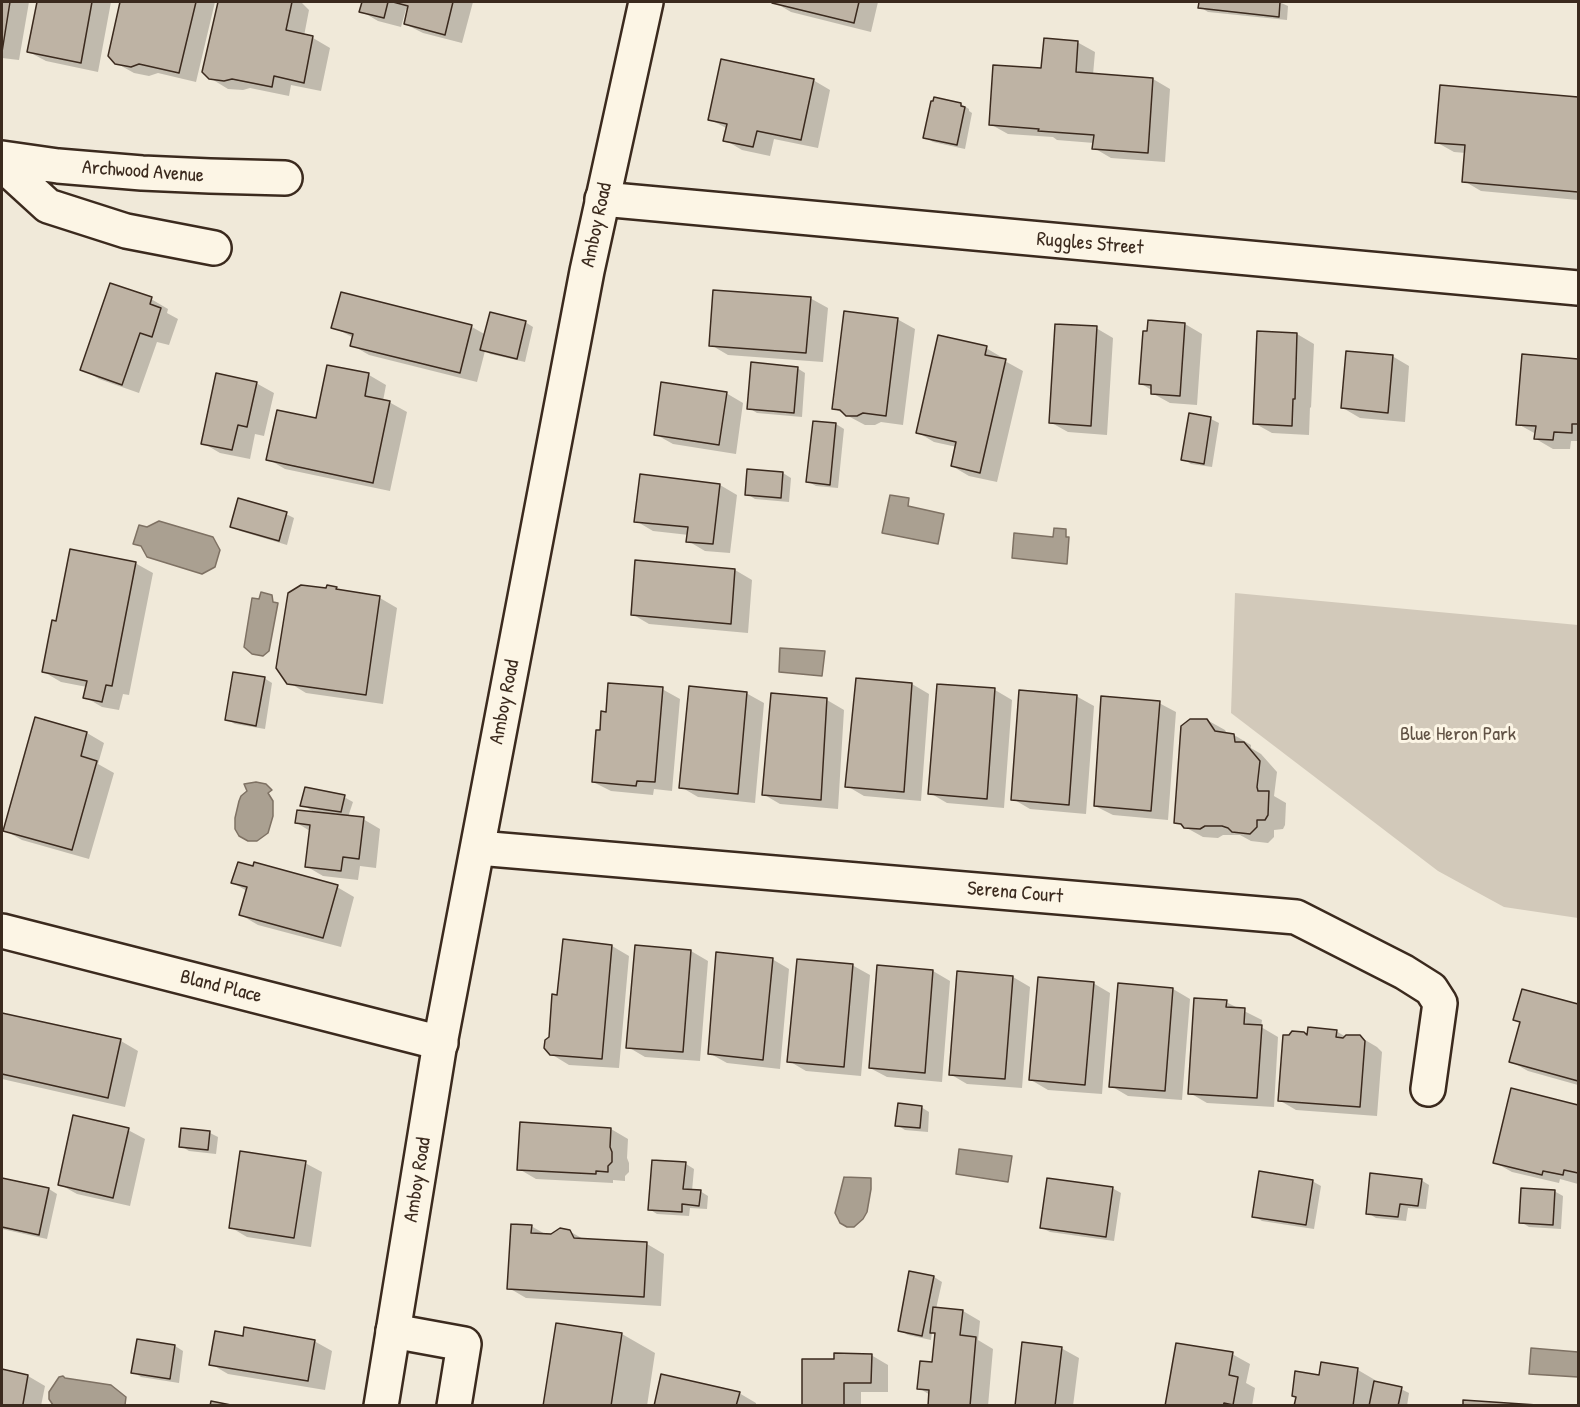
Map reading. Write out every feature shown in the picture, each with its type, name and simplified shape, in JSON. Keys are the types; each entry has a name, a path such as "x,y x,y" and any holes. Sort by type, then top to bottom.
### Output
{"street":[{"name":"Amboy Road","path":"381,1406 441,1043 584,283 646,2"},
{"name":"Archwood Avenue","path":"2,158 58,166 142,173 285,178"},
{"path":"2,164 48,206 126,231 214,248"},
{"name":"Ruggles Street","path":"602,199 1578,288"},
{"name":"Serena Court","path":"478,848 1296,917 1404,972 1431,989 1440,1004 1428,1089"},
{"name":"Bland Place","path":"2,931 441,1043"},
{"path":"393,1331 464,1344 454,1406"}],"green space":[{"name":"Blue Heron Park","path":"1235,593 1578,625 1578,918 1504,907 1438,871 1231,713"}],"shaded area":[{"path":"890,495 909,498 908,506 944,514 938,544 882,533"},
{"path":"159,521 213,537 220,550 215,567 202,574 147,557 141,546 133,544 139,525 147,527"},
{"path":"1054,528 1066,529 1066,537 1069,537 1067,564 1012,558 1014,533 1053,537"},
{"path":"261,592 272,595 273,602 278,603 269,651 263,656 252,654 244,647 252,598 259,599"},
{"path":"780,648 825,651 822,676 779,672"},
{"path":"256,782 266,784 272,790 268,793 273,801 273,816 268,833 257,841 248,841 239,836 235,829 235,818 241,796 247,791 244,784"},
{"path":"959,1149 1012,1156 1008,1182 956,1174"},
{"path":"844,1177 871,1178 867,1212 854,1227 847,1227 840,1223 835,1213"},
{"path":"1531,1348 1578,1352 1578,1377 1529,1374"},
{"path":"59,1377 111,1385 126,1397 125,1405 53,1405 49,1399 49,1392"}],"building":[{"path":"2,2 10,2 2,52"},
{"path":"37,2 92,2 81,63 27,52"},
{"path":"120,2 196,2 179,73 139,64 131,67 115,64 108,56"},
{"path":"218,2 292,2 286,30 313,36 304,83 274,76 272,87 232,79 224,81 209,79 202,72"},
{"path":"362,2 388,2 384,18 359,12"},
{"path":"393,2 453,2 445,35 404,24 408,6"},
{"path":"772,2 859,2 854,23"},
{"path":"1199,2 1280,2 1279,17 1198,8"},
{"path":"1044,38 1078,41 1076,72 1153,78 1148,153 1092,149 1094,135 989,125 993,65 1041,68"},
{"path":"721,59 814,79 801,140 757,131 753,147 723,141 727,124 708,120"},
{"path":"1440,85 1578,97 1578,192 1462,182 1465,145 1435,143"},
{"path":"934,97 961,103 961,106 965,107 957,145 923,138 931,101"},
{"path":"110,283 152,297 150,304 161,308 152,337 140,333 122,385 80,370"},
{"path":"713,290 811,297 806,353 709,346"},
{"path":"341,292 472,325 460,373 350,346 353,334 331,328"},
{"path":"844,311 898,318 886,416 863,413 857,416 846,416 840,410 832,409"},
{"path":"490,312 526,321 517,359 480,350"},
{"path":"1148,320 1185,323 1180,396 1151,394 1151,385 1139,384 1143,331 1147,331"},
{"path":"1055,324 1097,326 1091,426 1049,423"},
{"path":"1257,331 1297,333 1292,426 1253,424"},
{"path":"938,335 987,346 985,355 1006,359 980,473 951,466 956,442 916,433"},
{"path":"1346,351 1393,355 1388,413 1341,408"},
{"path":"1522,354 1578,359 1578,424 1572,424 1572,433 1554,432 1553,440 1534,439 1536,426 1516,425"},
{"path":"751,362 798,367 794,413 747,409"},
{"path":"327,365 369,373 365,396 390,401 373,483 266,460 277,410 316,418"},
{"path":"216,373 257,382 247,427 238,425 232,450 201,444"},
{"path":"661,382 727,392 719,445 654,435"},
{"path":"1189,413 1211,417 1204,464 1181,460"},
{"path":"813,421 836,423 830,485 806,482"},
{"path":"747,469 783,472 781,498 745,495"},
{"path":"640,474 720,484 713,544 686,542 688,527 634,522"},
{"path":"238,498 287,512 279,541 230,527"},
{"path":"70,549 136,562 112,686 106,685 102,702 83,698 87,681 42,672 52,620 56,621"},
{"path":"635,560 735,569 731,624 631,615"},
{"path":"301,585 326,588 327,585 337,587 336,589 380,596 366,695 287,684 276,668 288,593"},
{"path":"233,672 265,677 256,726 225,720"},
{"path":"856,678 912,683 904,792 845,787"},
{"path":"608,683 663,687 655,782 637,781 636,786 592,782 596,730 600,730 601,711 606,712"},
{"path":"937,684 995,688 987,799 928,794"},
{"path":"689,686 747,692 738,794 679,788"},
{"path":"1019,690 1077,695 1069,805 1011,800"},
{"path":"771,693 827,698 821,800 762,795"},
{"path":"1101,696 1160,701 1151,811 1094,806"},
{"path":"35,717 87,732 81,756 97,761 72,850 3,831"},
{"path":"1190,719 1207,719 1215,731 1234,734 1235,742 1244,742 1260,761 1257,787 1258,791 1269,791 1268,815 1265,820 1257,820 1257,827 1250,834 1232,832 1222,826 1205,826 1200,829 1184,828 1181,824 1174,823 1181,726"},
{"path":"305,787 345,795 341,812 300,806"},
{"path":"297,810 364,817 359,859 343,857 341,871 305,867 310,825 295,823"},
{"path":"238,862 253,866 254,862 338,885 323,938 239,915 247,887 231,883"},
{"path":"563,939 612,945 602,1059 550,1055 544,1048 545,1040 549,1037 552,994 557,995"},
{"path":"635,945 691,950 683,1052 626,1048"},
{"path":"716,952 773,958 763,1060 708,1054"},
{"path":"797,959 853,964 844,1067 787,1062"},
{"path":"877,965 933,970 925,1073 869,1068"},
{"path":"957,971 1013,976 1005,1079 949,1075"},
{"path":"1038,977 1094,982 1085,1085 1029,1080"},
{"path":"1118,983 1173,988 1165,1091 1109,1087"},
{"path":"1522,989 1578,1004 1578,1081 1509,1062 1520,1022 1513,1020"},
{"path":"1194,998 1227,1000 1226,1007 1245,1008 1244,1024 1262,1025 1257,1098 1188,1094"},
{"path":"2,1013 121,1039 108,1098 2,1074"},
{"path":"1308,1027 1337,1030 1336,1037 1360,1035 1365,1041 1360,1107 1278,1101 1283,1035 1289,1035 1292,1031 1304,1032 1307,1035"},
{"path":"1511,1088 1578,1105 1578,1173 1564,1170 1563,1175 1543,1171 1542,1175 1493,1163"},
{"path":"898,1103 922,1106 920,1128 895,1126"},
{"path":"73,1115 129,1128 113,1198 58,1185"},
{"path":"520,1122 611,1128 612,1162 608,1166 608,1172 596,1171 596,1174 517,1170"},
{"path":"181,1128 210,1131 208,1150 179,1147"},
{"path":"240,1151 306,1161 294,1238 229,1228"},
{"path":"652,1160 686,1162 683,1189 701,1190 699,1206 682,1204 682,1212 648,1210"},
{"path":"1259,1171 1313,1180 1306,1225 1252,1217"},
{"path":"1370,1173 1422,1179 1418,1206 1400,1204 1398,1217 1366,1214"},
{"path":"2,1178 49,1188 39,1235 2,1227"},
{"path":"1047,1178 1113,1187 1106,1237 1040,1228"},
{"path":"1521,1188 1555,1190 1553,1225 1519,1223"},
{"path":"511,1224 532,1225 531,1233 551,1234 560,1228 570,1230 574,1238 647,1242 644,1297 507,1289"},
{"path":"909,1271 934,1276 922,1336 898,1331"},
{"path":"933,1307 963,1310 960,1335 976,1337 970,1406 928,1406 929,1390 917,1389 920,1361 932,1362 935,1333 930,1333"},
{"path":"556,1323 622,1333 611,1406 543,1406"},
{"path":"244,1327 315,1340 308,1381 209,1365 215,1331 243,1336"},
{"path":"137,1339 175,1345 170,1379 131,1373"},
{"path":"1022,1342 1062,1347 1055,1406 1015,1406"},
{"path":"1176,1343 1233,1352 1229,1375 1238,1377 1233,1405 1224,1403 1223,1406 1165,1406"},
{"path":"834,1353 872,1354 871,1383 844,1383 844,1406 802,1406 802,1359 834,1359"},
{"path":"1321,1362 1358,1368 1353,1406 1294,1406 1296,1397 1292,1396 1295,1371 1319,1375"},
{"path":"2,1369 28,1375 23,1404 26,1406 2,1406"},
{"path":"661,1374 740,1392 736,1406 654,1406"},
{"path":"1374,1381 1402,1387 1398,1406 1369,1406"},
{"path":"1463,1400 1552,1406 1463,1406"},
{"path":"211,1401 236,1406 210,1406"}]}
